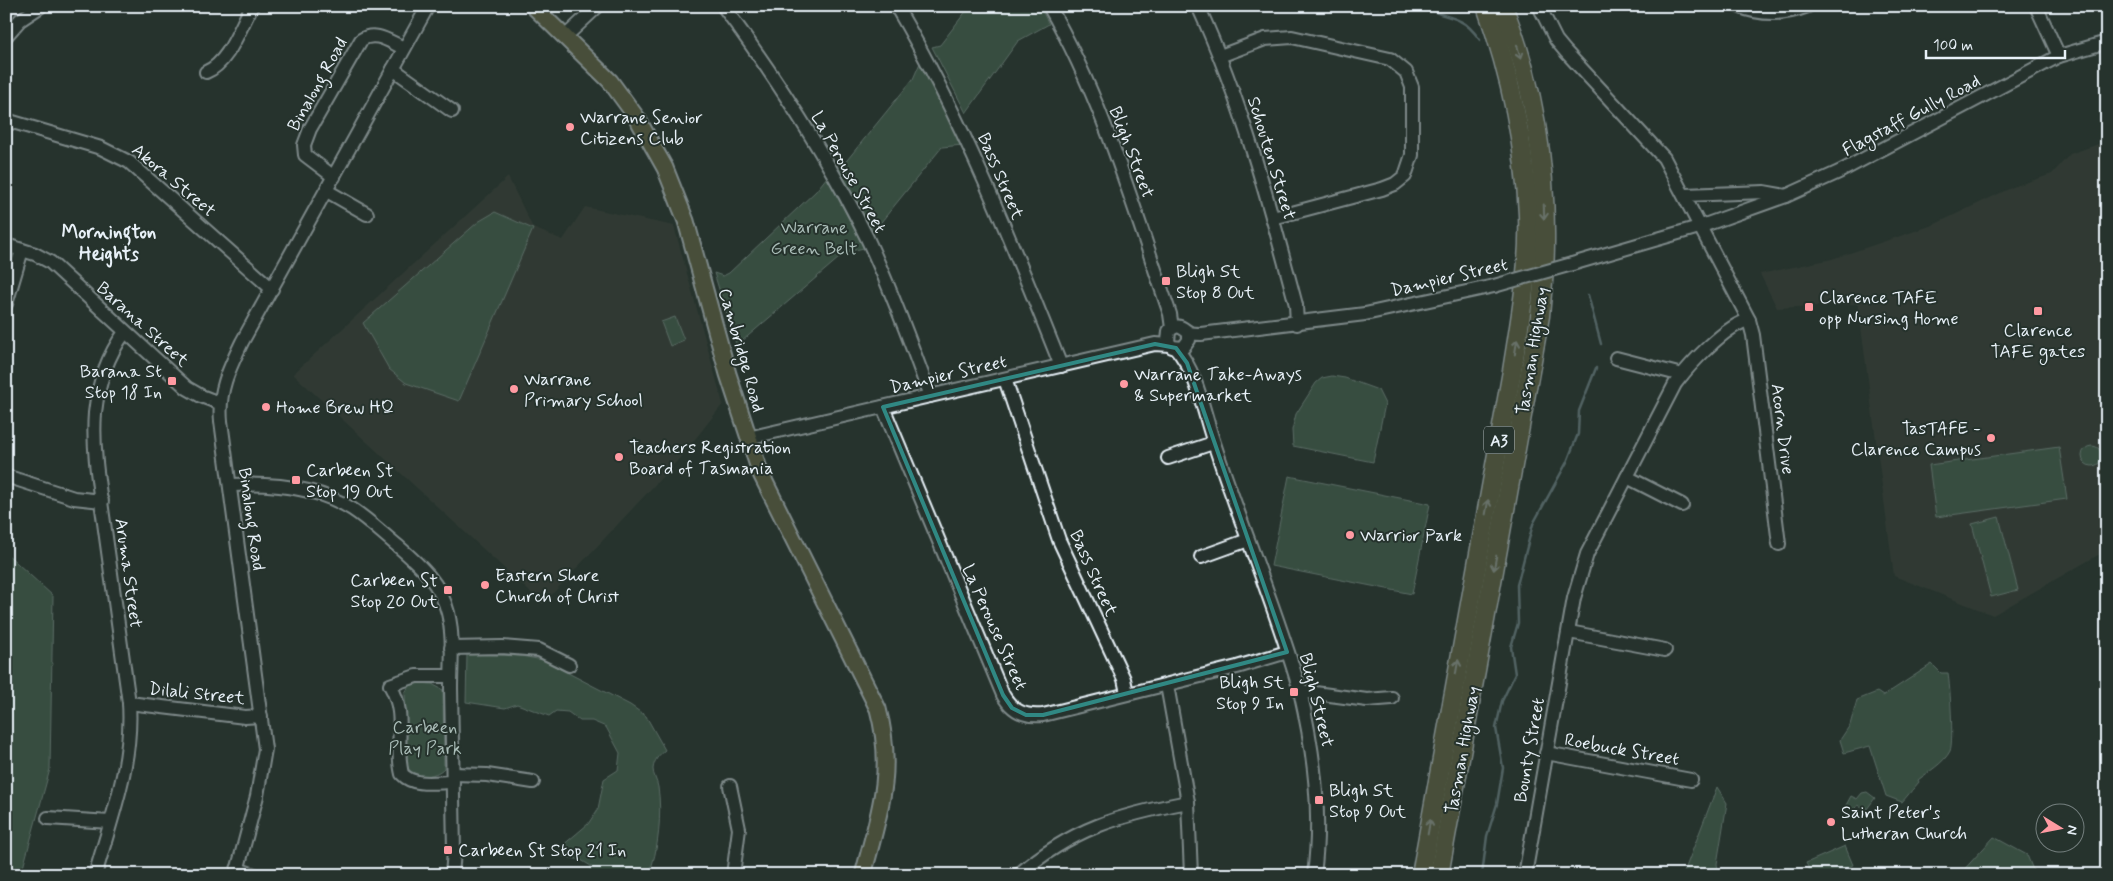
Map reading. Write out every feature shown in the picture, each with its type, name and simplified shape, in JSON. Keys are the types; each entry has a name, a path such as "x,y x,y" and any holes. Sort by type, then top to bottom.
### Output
{"highway":[{"name":"Tasman Highway","path":"1420,875 1512,371 1526,263 1528,217 1517,119 1504,58 1486,6"},
{"name":"Tasman Highway","path":"1439,875 1540,316 1546,245 1543,181 1534,113 1514,33 1503,6"}],"main road":[{"name":"Cambridge Road","path":"533,6 566,36 618,91 653,144 676,190 748,438 770,494 871,693 883,728 886,746 885,786 863,875"}],"street":[{"path":"6,36 20,20 41,6"},
{"path":"206,72 213,69 222,60 252,6"},
{"name":"Binalong Road","path":"236,872 263,770 264,749 219,403 227,374 428,6"},
{"path":"566,36 598,6"},
{"name":"La Perouse Street","path":"722,6 788,100 835,177 866,238 899,312 930,396"},
{"name":"Bass Street","path":"896,6 928,60 967,141 1061,366"},
{"name":"Bligh Street","path":"1049,6 1078,64 1114,150 1170,314 1181,337 1187,363 1213,442 1300,691 1309,730 1317,795 1318,819 1314,875"},
{"name":"Schouten Street","path":"1198,6 1220,56 1250,140 1296,305 1297,324"},
{"path":"1539,6 1556,40 1661,154 1685,195 1699,226 1749,320"},
{"path":"1738,6 1770,14 1794,11 1808,6"},
{"path":"2036,6 2059,56"},
{"name":"Binalong Road","path":"334,177 310,161 305,155 304,145 310,129 361,40 367,36 375,35 404,48"},
{"path":"1220,56 1265,39 1301,38 1390,59 1402,67 1410,79 1413,96 1412,155 1408,170 1400,180 1382,189 1273,218"},
{"name":"Flagstaff Gully Road","path":"1699,226 1786,196 1839,172 2059,56 2107,42"},
{"path":"393,69 452,111"},
{"name":"Akora Street","path":"6,120 101,148 129,162 272,289"},
{"path":"326,191 367,214"},
{"path":"1685,195 1764,192 1786,196"},
{"name":"Dampier Street","path":"748,438 1181,337 1297,324 1391,310 1494,286 1699,226"},
{"name":"Barana Street","path":"6,245 50,262 187,388 219,403"},
{"path":"6,304 22,250"},
{"name":"Bounty Street","path":"1527,874 1546,753 1578,581 1585,559 1682,375 1732,327 1749,320"},
{"name":"Acorn Drive","path":"1749,320 1753,335 1769,448 1779,544"},
{"name":"Aruma Street","path":"96,872 128,753 129,703 96,447 96,411 107,363 125,332"},
{"path":"1616,358 1682,375"},
{"name":"Bass Street","path":"1005,379 1059,540 1124,679 1128,693"},
{"name":"La Perouse Street","path":"883,407 1007,702 1022,714 1037,716 1167,685 1287,652"},
{"path":"1168,458 1213,442"},
{"path":"6,476 74,498 102,501"},
{"path":"1627,477 1682,505"},
{"path":"231,486 266,485 306,491 336,500 360,515 430,576 448,613 451,648 454,851 452,875"},
{"path":"1201,557 1248,540"},
{"path":"1569,632 1665,650"},
{"path":"451,648 502,647 539,650 565,658"},
{"path":"451,676 416,676 390,685 397,698 400,710 402,774 418,783 487,775 534,782"},
{"path":"1167,685 1188,802 1191,875"},
{"path":"1300,691 1367,700 1392,698"},
{"name":"Dilali Street","path":"129,703 245,717 261,716"},
{"name":"Roebuck Street","path":"1546,753 1691,780"},
{"path":"730,786 739,829 734,875"},
{"path":"1018,875 1059,844 1092,827 1135,812 1188,802"},
{"path":"48,818 110,822"},
{"path":"236,872 255,875"}],"highlighted area":[{"path":"1155,344 1176,348 1187,363 1198,392 1287,652 1043,715 1026,715 1012,708 1003,695 883,407"}],"shaded area":[{"name":"TasTAFE - Clarence Campus","path":"2107,141 2107,550 1993,615 1894,576 1858,304 1777,308 1760,274 1832,259 1933,225 2013,187 2052,174 2070,154"},
{"name":"Warrane Primary School","path":"508,177 533,228 563,240 585,207 674,226 723,404 680,458 543,604 293,374"}],"green space":[{"path":"970,6 1035,6 1042,11 1049,24 1018,41 966,113 932,47 940,45"},
{"name":"Warrane Green Belt","path":"920,63 963,145 942,147 873,232 839,170 913,79"},
{"name":"Warrane Green Belt","path":"827,177 864,248 846,252 741,342 738,350 714,273 723,276 729,273 816,191"},
{"path":"495,212 533,229 459,401 406,383 389,369 363,323 478,222"},
{"path":"675,317 684,340 670,346 661,322"},
{"path":"1332,376 1345,378 1378,390 1385,404 1373,462 1293,446 1292,430 1296,414 1316,383 1322,378"},
{"path":"2092,446 2099,449 2102,456 2099,463 2092,466 2085,463 2082,456 2085,449"},
{"path":"2059,447 2067,499 1936,517 1929,465"},
{"name":"Warrior Park","path":"1289,476 1430,504 1412,594 1271,566"},
{"path":"1999,517 2018,590 1991,597 1972,524"},
{"path":"6,553 53,596 50,769 21,875 6,875"},
{"path":"467,654 521,656 543,660 630,705 646,716 665,750 657,758 653,769 658,787 659,820 655,855 648,875 590,875 591,866 581,860 562,856 562,846 588,824 598,809 604,779 618,770 620,753 606,727 592,721 580,721 568,712 556,711 549,716 517,704 505,708 466,702"},
{"path":"1932,664 1941,673 1948,673 1952,725 1950,751 1940,763 1918,780 1919,782 1902,802 1886,796 1870,746 1844,753 1840,740 1850,725 1857,700 1877,692 1883,696"},
{"name":"Carbeen Play Park","path":"420,683 432,684 443,690 444,768 435,774 424,776 414,773 407,766 405,693 409,686"},
{"path":"1717,787 1727,803 1717,864 1719,875 1683,875"},
{"path":"1867,792 1875,798 1867,809 1858,805 1855,810 1845,807 1851,796 1857,799 1862,793"},
{"path":"1994,837 2027,855 2035,875 1959,875"},
{"path":"1845,846 1853,865 1831,875 1812,875 1806,863"}],"waterway":[{"path":"1427,6 1439,14 1463,23 1472,29 1480,40"},
{"path":"1588,295 1601,344"},
{"path":"1482,875 1487,836 1497,804 1503,768 1496,728 1502,701 1515,674 1511,647 1518,623 1517,585 1533,524 1567,462 1578,434 1579,411 1596,368"}],"place":[{"name":"Warrane Senior Citizens Club","path":"570,127"},
{"name":"Bligh St Stop 8 Out","path":"1166,281"},
{"name":"Clarence TAFE opp Nursing Home","path":"1809,307"},
{"name":"Clarence TAFE gates","path":"2038,311"},
{"name":"Barana St Stop 18 In","path":"172,381"},
{"name":"Warrane Take-Aways & Supermarket","path":"1124,384"},
{"name":"Warrane Primary School","path":"514,389"},
{"name":"Home Brew HQ","path":"266,407"},
{"name":"TasTAFE - Clarence Campus","path":"1991,438"},
{"name":"Teachers Registration Board of Tasmania","path":"619,457"},
{"name":"Carbeen St Stop 19 Out","path":"296,480"},
{"name":"Warrior Park","path":"1350,535"},
{"name":"Eastern Shore Church of Christ","path":"485,585"},
{"name":"Carbeen St Stop 20 Out","path":"448,590"},
{"name":"Bligh St Stop 9 In","path":"1294,692"},
{"name":"Bligh St Stop 9 Out","path":"1319,800"},
{"name":"Saint Peter's Lutheran Church","path":"1831,822"},
{"name":"Carbeen St Stop 21 In","path":"448,850"}],"district":[{"name":"Mornington Heights","path":"109,242"}]}
